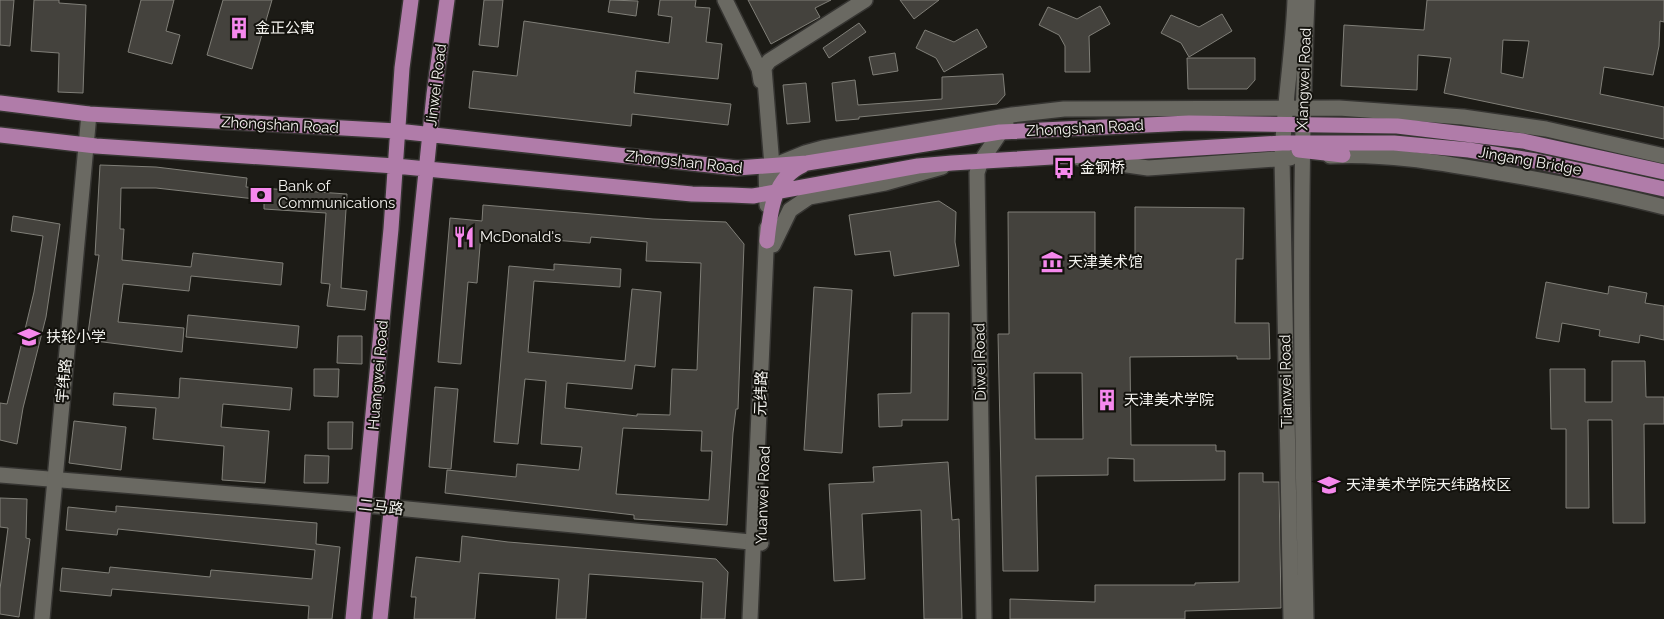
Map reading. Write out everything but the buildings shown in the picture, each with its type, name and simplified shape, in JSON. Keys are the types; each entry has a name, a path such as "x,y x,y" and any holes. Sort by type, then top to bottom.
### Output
{"main road":[{"path":"397,132 404,38 410,0"},
{"name":"Jinwei Road","path":"426,169 447,0"},
{"name":"Zhongshan Road","path":"0,103 89,114 397,132 737,168 806,163 1000,132 1189,123 1245,123 1281,114 1302,114 1397,126"},
{"name":"Jingang Bridge","path":"1397,126 1523,141 1664,172"},
{"name":"Huangwei Road","path":"353,619 366,505 397,132"},
{"name":"Zhongshan Road","path":"0,135 86,144 395,166 692,194 753,196 918,166 981,160 1075,157 1250,146 1282,150"},
{"name":"Jingang Bridge","path":"1301,150 1394,143 1469,150 1536,161 1664,189"},
{"path":"1282,150 1301,150 1343,155"},
{"path":"774,193 788,173 806,163"},
{"name":"Huangwei Road","path":"380,619 426,169"}],"street":[{"path":"725,0 759,69 770,166"},
{"path":"770,166 764,68 769,61 865,0"},
{"name":"Xiangwei Road","path":"1295,0 1296,79 1302,114 1301,150"},
{"name":"Xiangwei Road","path":"1282,150 1281,114 1296,79 1307,0"},
{"path":"1296,79 1318,99 1339,108"},
{"path":"1302,114 1339,108 1463,117 1518,125 1664,156"},
{"path":"770,166 823,148 1012,115 1064,109 1281,114"},
{"name":"宇纬路","path":"42,619 89,114"},
{"name":"Diwei Road","path":"984,619 977,173 981,160 1012,115"},
{"path":"1075,157 1148,168 1282,150"},
{"name":"Tianwei Road","path":"1282,150 1291,619"},
{"name":"Tianwei Road","path":"1301,150 1300,296 1306,619"},
{"path":"1343,155 1377,156 1459,166 1561,183 1664,207"},
{"path":"770,243 790,210 809,197 911,177 952,163"},
{"name":"元纬路","path":"750,619 757,543 770,243 774,193 770,166"},
{"name":"二马路","path":"0,475 366,505 757,543"},
{"name":"Yuanwei Road","path":"757,543 757,619"}],"place":[{"name":"金正公寓","path":"239,28"},
{"name":"金钢桥","path":"1064,168"},
{"name":"Bank of Communications","path":"261,195"},
{"name":"McDonald's","path":"464,237"},
{"name":"天津美术馆","path":"1052,262"},
{"name":"扶轮小学","path":"29,337"},
{"name":"天津美术学院","path":"1107,400"},
{"name":"天津美术学院天纬路校区","path":"1329,485"}]}
